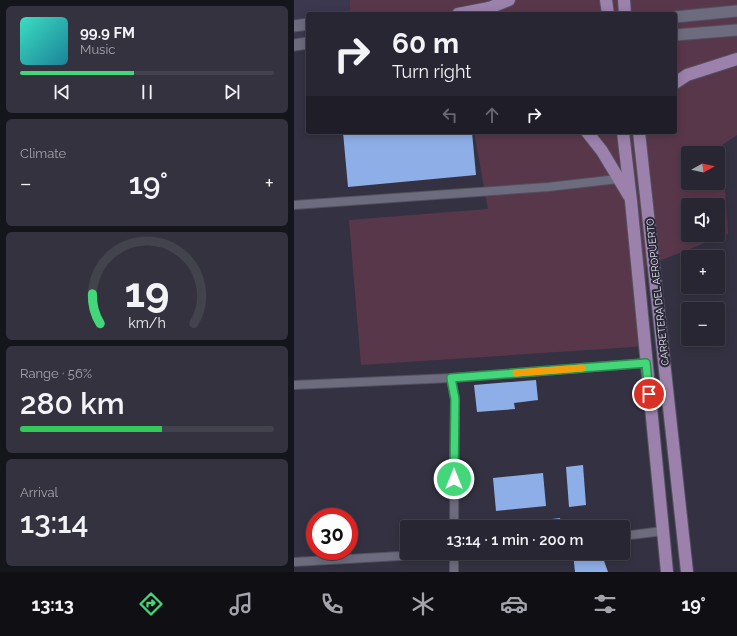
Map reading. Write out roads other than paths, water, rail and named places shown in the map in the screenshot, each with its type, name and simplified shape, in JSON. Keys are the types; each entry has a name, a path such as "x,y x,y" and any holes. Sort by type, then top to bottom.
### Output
{"main road":[{"path":"468,12 489,8 509,0"},
{"path":"606,0 608,12"},
{"path":"624,0 625,12"},
{"path":"677,17 737,11"},
{"path":"294,26 306,24"},
{"path":"677,35 737,30"},
{"path":"294,46 306,44"},
{"path":"677,82 688,75 737,59"},
{"path":"589,134 602,151 631,201"},
{"name":"CARRETERA DEL AEROPUERTO","path":"623,134 667,572"},
{"name":"CARRETERA DEL AEROPUERTO","path":"639,134 686,572"}],"street":[{"path":"294,205 548,186 618,179"},
{"path":"294,385 451,378 646,363"},
{"path":"451,378 455,399 454,520"},
{"path":"630,535 663,531"},
{"path":"294,562 400,556"},
{"path":"454,560 454,572"}]}
